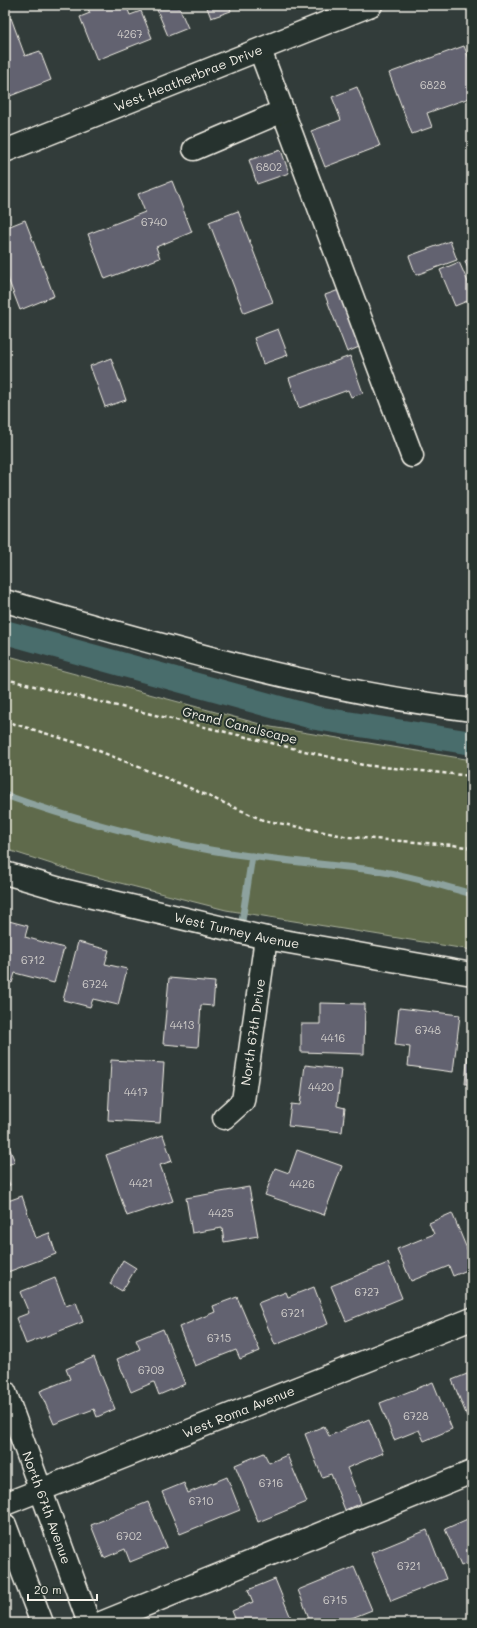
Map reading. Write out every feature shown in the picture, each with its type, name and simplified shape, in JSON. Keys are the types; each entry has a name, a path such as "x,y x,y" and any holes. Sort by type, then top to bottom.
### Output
{"street":[{"name":"West Heatherbrae Drive","path":"5,151 371,5"},
{"path":"260,50 412,456"},
{"path":"194,149 283,111"},
{"path":"5,601 180,651 301,680 413,702 472,710"},
{"name":"West Turney Avenue","path":"5,873 67,892 266,938 472,974"},
{"name":"North 67th Drive","path":"224,1118 243,1101 266,938"},
{"name":"West Roma Avenue","path":"5,1504 472,1319"},
{"name":"North 67th Avenue","path":"5,1392 42,1490 89,1623"},
{"path":"101,1623 472,1472"},
{"path":"5,1525 40,1622"}],"path":[{"name":"Grand Canalscape","path":"5,679 363,765 472,776"},
{"path":"5,721 84,745 176,782 263,820 349,837 453,844 472,848"}],"green space":[{"path":"5,655 271,727 472,760 472,950 226,910 73,871 5,849"}],"building":[{"path":"86,5 126,5 130,15 141,11 152,38 97,60 80,17 90,13"},
{"path":"155,5 178,5 188,28 168,36"},
{"path":"206,5 229,5 231,11 211,18"},
{"path":"11,18 25,56 40,51 51,80 5,98 5,21"},
{"path":"464,46 472,66 472,97 427,113 432,127 412,134 389,73"},
{"path":"357,87 380,146 325,167 311,131 341,120 332,97"},
{"path":"281,150 289,173 257,184 249,160"},
{"path":"172,181 192,232 156,247 160,258 105,279 88,234 145,212 138,194"},
{"path":"238,211 273,302 244,313 209,222"},
{"path":"25,220 54,296 20,310 5,271 5,228"},
{"path":"450,241 457,260 416,275 409,256"},
{"path":"472,258 472,277 471,277 465,261"},
{"path":"459,262 472,291 472,299 455,306 440,270"},
{"path":"342,289 364,345 347,352 325,295"},
{"path":"278,329 288,355 263,364 254,338"},
{"path":"350,356 363,393 351,397 348,390 299,408 289,378"},
{"path":"111,358 126,400 105,407 90,366"},
{"path":"5,920 28,926 25,937 64,948 54,983 15,973 12,983 5,981"},
{"path":"78,942 109,950 105,964 127,969 118,1005 93,999 90,1007 63,1000"},
{"path":"169,978 215,982 213,1006 201,1005 198,1047 163,1044"},
{"path":"320,1003 365,1004 364,1054 301,1052 301,1024 320,1024"},
{"path":"399,1008 460,1015 453,1072 408,1066 410,1047 395,1045"},
{"path":"471,1019 472,1084 465,1084"},
{"path":"111,1060 164,1063 160,1123 108,1120"},
{"path":"305,1065 341,1069 337,1106 345,1108 342,1132 288,1126 291,1104 300,1105"},
{"path":"163,1135 172,1161 160,1165 173,1201 127,1216 106,1155"},
{"path":"5,1137 15,1162 5,1166"},
{"path":"297,1150 342,1166 324,1215 265,1195 275,1168 289,1173"},
{"path":"5,1173 10,1185 5,1187"},
{"path":"249,1187 258,1236 224,1242 222,1228 192,1233 186,1198"},
{"path":"22,1196 36,1238 49,1233 56,1254 5,1273 5,1202"},
{"path":"452,1213 472,1261 472,1268 453,1276 449,1266 411,1281 397,1249 434,1234 429,1223"},
{"path":"123,1260 136,1268 122,1291 110,1284"},
{"path":"388,1263 402,1298 346,1321 331,1286"},
{"path":"55,1278 66,1306 76,1302 83,1322 26,1344 16,1318 29,1313 20,1292"},
{"path":"314,1287 328,1324 275,1345 258,1303 286,1292 288,1297"},
{"path":"237,1297 260,1351 240,1359 236,1350 195,1366 179,1327 215,1312 213,1306"},
{"path":"163,1329 185,1384 159,1395 154,1382 131,1392 117,1359 140,1349 136,1340"},
{"path":"94,1357 115,1409 97,1417 94,1409 54,1424 40,1391 70,1379 66,1369"},
{"path":"472,1372 472,1428 452,1380"},
{"path":"433,1382 452,1429 424,1441 419,1430 394,1440 380,1403"},
{"path":"369,1419 383,1453 347,1468 361,1503 345,1510 331,1474 322,1477 305,1434 324,1426 329,1436"},
{"path":"264,1453 269,1463 287,1455 307,1502 258,1522 235,1465"},
{"path":"227,1477 240,1510 180,1534 162,1492 184,1483 188,1493"},
{"path":"148,1502 167,1547 130,1562 125,1549 104,1558 91,1525"},
{"path":"472,1517 472,1561 461,1566 445,1529"},
{"path":"427,1530 446,1579 391,1601 371,1553"},
{"path":"354,1567 372,1610 339,1623 311,1623 298,1590"},
{"path":"275,1579 293,1623 237,1623 232,1611 253,1602 248,1590"}],"waterway":[{"path":"5,632 316,718 472,743"},
{"path":"5,795 80,820 184,845 249,856 379,871 472,894"},
{"path":"242,921 252,856"}]}
